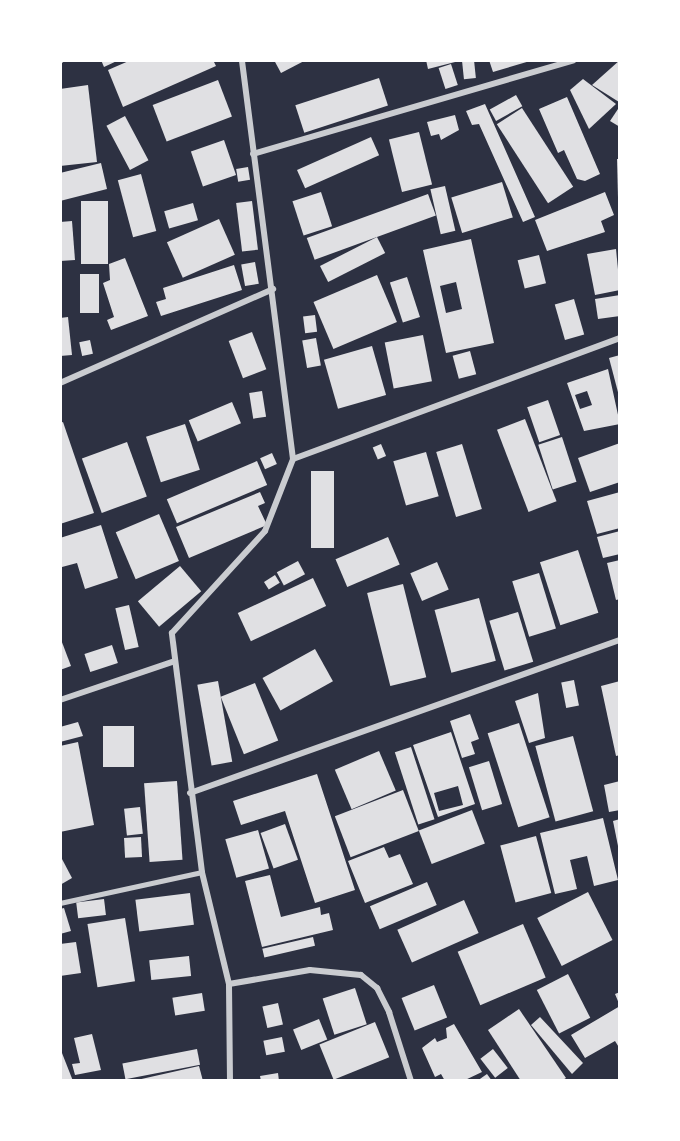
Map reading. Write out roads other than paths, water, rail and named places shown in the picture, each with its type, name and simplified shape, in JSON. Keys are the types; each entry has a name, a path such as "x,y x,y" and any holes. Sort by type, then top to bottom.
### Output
{"street":[{"path":"230,1081 229,984 202,872 190,793 175,661 174,626 242,561 265,531 293,459 242,60"},
{"path":"254,154 574,60"},
{"path":"60,383 273,289"},
{"path":"293,459 620,338"},
{"path":"190,793 620,640"},
{"path":"60,700 175,661"},
{"path":"229,984 310,970 361,975 377,988 389,1012 411,1081"}],"lane":[{"path":"60,903 202,872"}]}
